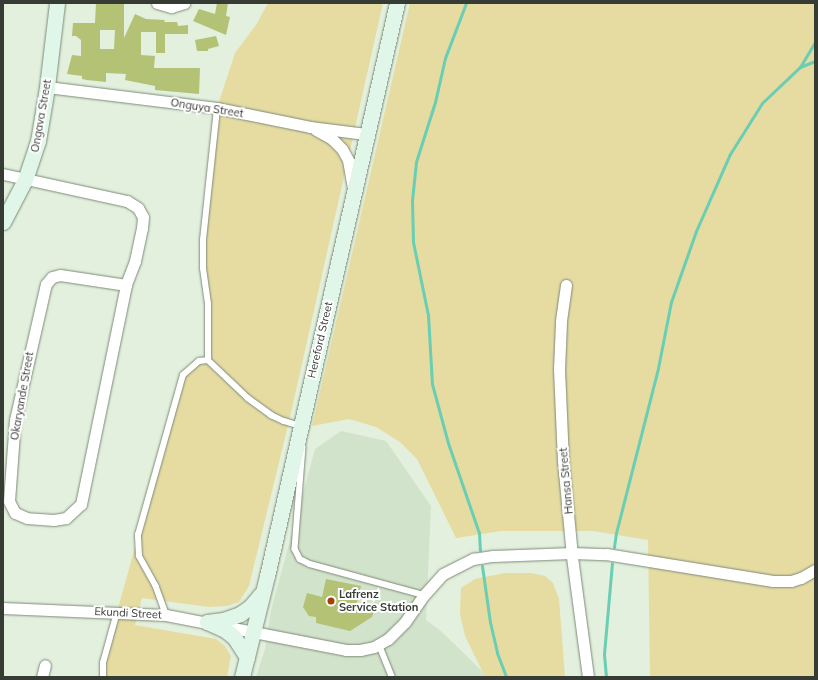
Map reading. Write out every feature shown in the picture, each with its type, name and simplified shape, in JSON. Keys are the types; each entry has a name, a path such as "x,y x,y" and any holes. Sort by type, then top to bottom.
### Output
{"main road":[{"name":"Ongava Street","path":"3,222 25,180 38,141 47,87 57,3"},
{"name":"Hereford Street","path":"242,677 267,576 366,134 397,3"},
{"path":"206,622 223,620 240,614 250,607 259,598 267,576"},
{"path":"206,622 225,630 234,637 247,656"}],"street":[{"path":"157,3 171,7 184,3"},
{"name":"Onguya Street","path":"47,87 217,108 310,127 366,134"},
{"path":"310,127 332,139 342,149 348,160 354,192"},
{"name":"Okaryande Street","path":"3,174 25,180 110,196 127,201 138,208 143,217 135,261 126,285 81,504 66,518 54,520 27,518 15,512 8,501 15,420 46,284 52,277 60,275 126,285"},
{"name":"Hansa Street","path":"566,285 561,322 559,369 564,461 572,553 588,677"},
{"name":"Ekundi Street","path":"3,608 166,614 346,650 360,650 379,644 388,639 405,622 424,594 443,574 473,559 493,556 572,553 606,554 774,581 791,581 801,578 815,570"},
{"path":"42,677 45,665"}],"lane":[{"path":"217,108 203,240 203,269 208,304 208,360 248,398 271,415 284,421 300,425 302,461 295,549 300,559 310,564 424,594"},
{"path":"166,614 156,587 139,556 138,535 183,375 199,361 208,360"},
{"path":"103,677 103,663 116,612"},
{"path":"379,644 392,677"}],"shaded area":[{"path":"268,3 383,3 291,413 249,586 239,602 227,606 209,607 142,598 135,625 216,639 225,646 231,656 227,677 101,677 117,612 183,375 192,365 208,359 203,240 217,108 235,53 256,25"},
{"path":"410,3 815,3 815,677 650,677 648,540 593,531 501,531 456,538 417,459 400,442 376,427 349,419 312,426"},
{"path":"341,431 386,441 431,506 426,620 442,632 481,670 485,677 256,677 265,649 271,610 315,449"},
{"path":"505,573 531,573 545,576 553,583 559,599 565,677 485,677 465,636 460,614 461,588 475,579"}],"building":[{"path":"96,3 124,3 124,38 135,14 146,19 165,20 164,22 177,22 178,26 188,25 188,34 165,34 165,53 156,53 156,32 141,32 141,55 155,56 154,68 200,68 199,94 155,90 155,86 125,80 126,74 106,73 106,82 82,79 82,76 67,74 72,55 81,56 81,40 76,36 72,36 73,23 95,23","holes":["100,30 115,30 114,49 100,49"]},
{"path":"217,3 228,3 226,16 230,17 226,35 193,21 199,9 215,14"},
{"path":"216,36 219,46 208,49 208,51 197,51 195,40"},
{"name":"Lafrenz Service Station","path":"326,579 361,586 356,606 374,611 372,617 350,631 316,623 316,617 309,616 303,607 307,593 322,597"}],"waterway":[{"path":"466,3 445,58 435,102 416,162 412,201 413,242 428,315 432,384 448,443 479,533 480,550"},
{"path":"614,547 616,533 658,368 671,302 696,231 730,154 762,103 800,67 815,42"},
{"path":"800,67 815,61"},
{"path":"606,677 604,654 612,563"},
{"path":"482,566 490,622 497,653 506,677"}],"place":[{"name":"Lafrenz Service Station","path":"331,601"}]}
